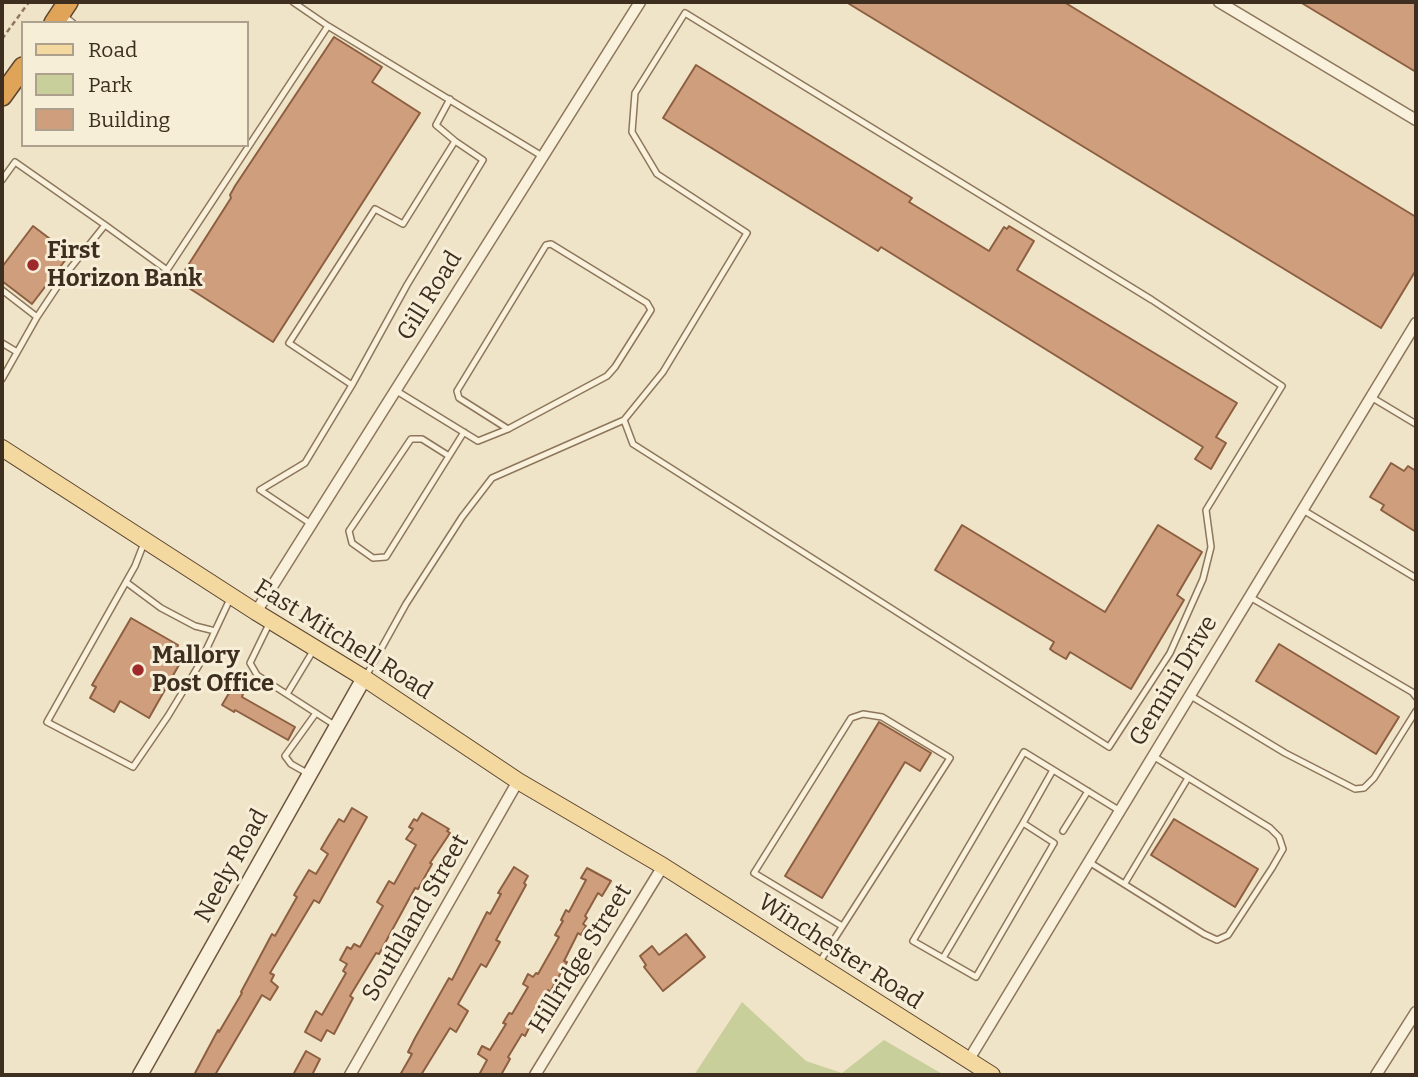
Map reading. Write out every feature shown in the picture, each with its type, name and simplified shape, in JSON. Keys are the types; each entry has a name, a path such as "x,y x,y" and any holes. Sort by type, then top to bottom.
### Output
{"highway":[{"path":"2,96 21,70"}],"main road":[{"name":"East Mitchell Road","path":"2,448 263,617 364,678 518,781 663,866"},
{"name":"Winchester Road","path":"663,866 992,1075"}],"street":[{"name":"Gill Road","path":"263,617 311,524 639,2"},
{"path":"1219,2 1416,120"},
{"name":"Gemini Drive","path":"968,1061 1416,323"},
{"name":"Neely Road","path":"140,1075 364,678"},
{"name":"Southland Street","path":"350,1075 518,781"},
{"name":"Hillridge Street","path":"534,1075 663,866"},
{"path":"1376,1075 1416,1012"}],"lane":[{"path":"293,2 542,156"},
{"path":"364,678 406,604 462,517 492,478 624,421 663,372 747,233 657,174 632,132 635,93 685,13 1141,293 1282,386 1206,510 1210,547 1203,579 1170,653 1110,747 633,444 624,421"},
{"path":"2,180 15,162 167,270 328,26"},
{"path":"311,524 260,490 305,463 482,160 436,125 450,99"},
{"path":"352,385 289,343 375,209 403,224 455,141"},
{"path":"2,379 37,317 65,275 105,225"},
{"path":"395,390 478,441 508,429 607,376 651,310 647,303 551,244 546,245 457,391 459,398 508,429"},
{"path":"2,290 37,317"},
{"path":"2,343 17,352"},
{"path":"1371,397 1416,424"},
{"path":"449,456 422,439 411,439 349,531 352,543 373,558 386,557 464,432"},
{"path":"1303,510 1416,578"},
{"path":"145,540 125,582 47,722 132,767 169,716 200,665 231,596"},
{"path":"125,582 161,608 195,626 215,631"},
{"path":"1250,597 1412,692 1416,697"},
{"path":"263,617 250,663 257,675 337,727"},
{"path":"287,694 314,648"},
{"path":"1190,695 1286,753 1355,789 1364,788 1374,778 1416,711"},
{"path":"310,775 291,764 285,756 316,713"},
{"path":"817,964 842,926 950,758 882,716 863,714 851,718 754,873 842,926"},
{"path":"1023,823 1054,843 976,977 913,941 1024,752 1120,811"},
{"path":"1089,862 1217,940 1228,935 1283,849 1279,837 1270,828 1153,756"},
{"path":"943,958 1053,770"},
{"path":"1125,883 1188,778"},
{"path":"1063,831 1088,792"}],"path":[{"path":"2,39 29,2"}],"green space":[{"path":"742,1002 806,1061 842,1073 884,1040 944,1075 694,1075"}],"building":[{"path":"846,2 1064,2 1416,217 1416,270 1381,328"},
{"path":"1300,2 1416,2 1416,72"},
{"path":"334,37 382,67 372,82 420,113 273,342 178,281 231,198 235,186"},
{"path":"696,65 912,198 909,202 989,251 1004,227 1007,229 1009,226 1034,241 1017,270 1237,403 1216,437 1226,443 1211,469 1195,459 1203,447 881,247 878,251 663,118"},
{"name":"First Horizon Bank","path":"33,226 70,254 32,304 2,281 2,267"},
{"path":"1391,463 1404,471 1408,466 1416,471 1416,532 1381,510 1384,505 1370,497"},
{"path":"962,525 1105,612 1158,525 1202,552 1177,595 1184,600 1131,689 1070,652 1066,659 1054,652 1050,649 1054,642 935,570"},
{"name":"Mallory Post Office","path":"131,618 178,645 176,652 184,656 149,718 120,701 114,712 90,698 96,687 92,685"},
{"path":"1279,644 1399,717 1376,754 1256,681"},
{"path":"232,688 243,694 242,697 295,727 288,740 222,705"},
{"path":"879,722 931,753 920,771 905,762 822,898 785,876"},
{"path":"352,808 367,817 319,903 314,900 270,973 274,975 271,981 278,987 270,1000 262,995 215,1075 194,1075 242,993 272,934 275,936 297,897 294,895 309,870 316,874 328,854 321,849 328,837 339,819 344,822"},
{"path":"422,813 449,829 447,831 450,833 430,863 432,864 418,889 415,888 379,954 376,953 350,996 353,998 334,1034 327,1030 321,1041 305,1032 316,1011 322,1015 346,973 343,971 347,964 340,960 347,947 351,949 354,944 360,947 383,906 377,902 389,881 394,884 416,845 406,839 413,829 409,827"},
{"path":"1174,819 1258,869 1235,907 1151,855"},
{"path":"514,867 528,876 524,883 526,885 496,940 500,942 486,967 481,964 458,1004 468,1011 456,1032 450,1028 421,1075 400,1075 412,1054 408,1052 415,1038 449,978 452,980"},
{"path":"587,868 611,881 602,896 598,893 585,916 587,918 583,924 586,926 581,935 578,933 564,961 567,962 527,1025 530,1026 525,1036 522,1034 508,1057 510,1059 501,1075 479,1075 487,1060 478,1054 482,1046 490,1050 506,1024 503,1023 509,1013 512,1014 528,987 523,984 528,974 533,977 538,974 559,937 555,935 566,910 569,912 586,880 581,878"},
{"path":"686,934 705,957 663,991 644,967 646,965 640,956 652,946 659,955"},
{"path":"306,1051 320,1059 312,1075 293,1075"}],"place":[{"name":"First Horizon Bank","path":"33,265"},
{"name":"Mallory Post Office","path":"138,670"}]}
